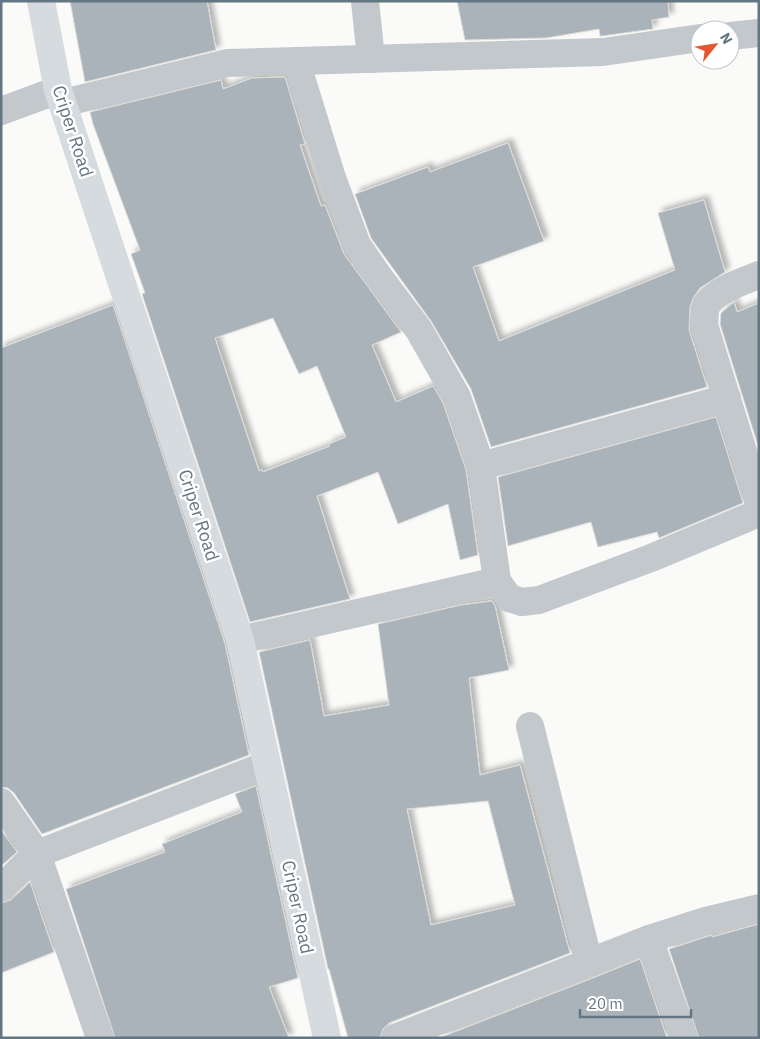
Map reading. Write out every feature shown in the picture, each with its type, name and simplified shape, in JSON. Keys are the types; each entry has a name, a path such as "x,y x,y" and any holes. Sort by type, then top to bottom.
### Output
{"main road":[{"name":"Criper Road","path":"41,1 61,97 240,640 327,1038"}],"street":[{"path":"365,1 371,59"},
{"path":"740,35 759,33"},
{"path":"1,111 227,63 603,52 690,39"},
{"path":"296,61 332,178 357,245 424,338 457,397 481,466 497,581 509,598 522,602 539,600 651,558 759,513"},
{"path":"759,275 734,285 715,296 706,306 704,325 759,503"},
{"path":"481,466 726,398"},
{"path":"240,640 497,581"},
{"path":"530,726 588,963"},
{"path":"1,888 37,854 267,765"},
{"path":"1,802 37,854 100,1038"},
{"path":"395,1038 649,939 705,921 759,908"},
{"path":"649,939 684,1038"}],"building":[{"path":"70,1 207,1 216,50 85,82"},
{"path":"457,1 668,1 669,17 652,20 653,29 602,36 600,36 599,29 546,38 465,40"},
{"path":"285,77 305,144 300,145 321,206 325,205 344,254 401,332 372,345 396,402 433,386 443,403 466,470 478,555 460,560 448,504 398,524 378,472 317,496 350,599 250,622 142,294 145,293 131,254 140,250 90,112 221,80 223,89 252,78","holes":["273,318 299,374 317,366 346,437 329,444 330,446 263,472 262,470 259,471 215,338"]},
{"path":"508,143 544,241 473,267 499,341 675,270 658,213 704,200 725,272 700,288 693,298 690,307 689,330 707,387 491,447 471,389 431,321 371,238 355,194 428,167 430,172"},
{"path":"734,302 737,312 759,303 759,449 720,324 721,313"},
{"path":"113,305 225,644 249,755 42,834 14,793 8,788 1,787 1,348"},
{"path":"716,417 743,503 659,538 657,532 598,547 591,522 508,546 498,477"},
{"path":"492,601 495,606 509,670 469,678 480,775 520,765 570,953 389,1023 383,1029 380,1038 348,1038 328,969 259,652 310,640 324,716 389,705 378,624 461,605","holes":["488,801 515,905 431,925 407,809"]},
{"path":"256,786 298,978 269,987 289,1038 115,1038 66,889 165,852 162,844 242,812 235,794"},
{"path":"1,830 17,852 1,866"},
{"path":"30,882 54,952 1,973 1,903 11,900"},
{"path":"759,924 759,1038 699,1038 669,949 712,935 712,937"},
{"path":"640,959 667,1038 439,1038 593,978"}]}
